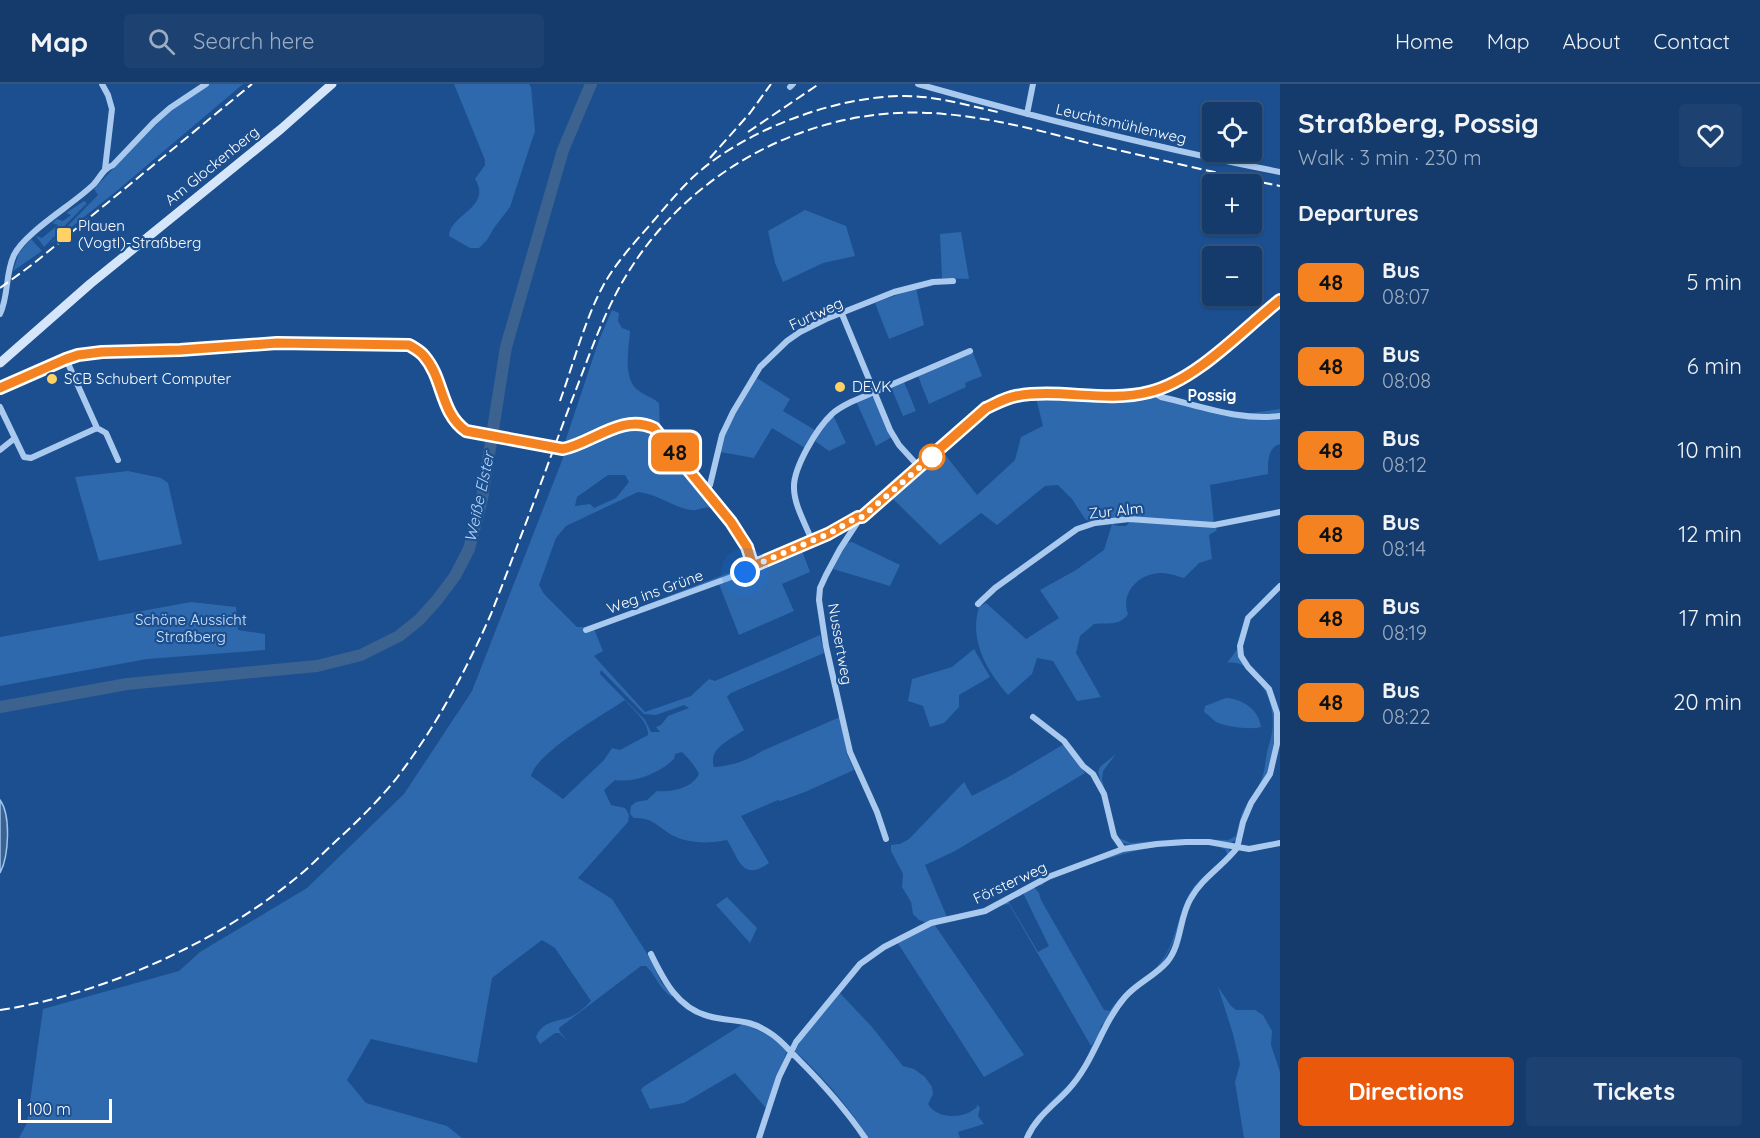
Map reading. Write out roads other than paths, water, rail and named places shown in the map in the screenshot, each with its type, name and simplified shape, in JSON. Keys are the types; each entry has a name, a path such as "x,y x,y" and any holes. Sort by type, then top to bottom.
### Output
{"main road":[{"name":"Am Glockenberg","path":"0,363 90,284 281,129 332,84"}],"street":[{"path":"102,84 112,109 105,169"},
{"path":"0,314 7,295 9,268 20,246 94,184 105,169 113,165 162,115 206,84"},
{"name":"Leuchtsmühlenweg","path":"918,84 1027,114 1280,172"},
{"path":"1027,114 1033,84"},
{"name":"Furtweg","path":"705,490 710,484 722,435 760,367 787,341 800,332 916,285 953,281"},
{"name":"Nussertweg","path":"886,839 877,812 850,752 826,646 819,600 820,588 844,541 862,517 986,408 1015,396 1037,394 1135,395 1152,392 1208,362 1280,300"},
{"path":"842,314 899,445 920,468"},
{"path":"0,388 66,359 102,352 180,350 277,343 409,345 423,354 429,363 451,417 466,431 563,449 624,425 644,423 654,428 731,522 747,547 753,566"},
{"path":"812,541 794,495 794,485 797,469 826,420 851,402 970,351"},
{"path":"66,359 97,428 106,433 118,460"},
{"path":"1152,392 1161,398 1238,416 1280,416"},
{"path":"0,407 24,457 31,458 97,428"},
{"path":"0,450 15,438"},
{"name":"Zur Alm","path":"978,604 1077,529 1085,526 1129,519 1214,525 1280,512"},
{"name":"Weg ins Grüne","path":"586,630 745,572 753,566 862,517"},
{"path":"1028,1138 1032,1125 1069,1089 1089,1063 1114,1011 1127,994 1169,960 1192,895 1201,883 1231,857 1237,848 1243,822 1251,803 1270,774 1276,744 1277,713 1269,689 1248,667 1241,656 1240,646 1248,618 1280,586"},
{"path":"1033,717 1064,741 1083,766 1093,774 1104,794 1114,836 1123,849"},
{"name":"Försterweg","path":"759,1138 779,1077 791,1052 847,979 873,953 932,923 985,911 1048,877 1123,849 1157,844 1209,842 1249,849 1280,843"},
{"path":"651,954 669,988 697,1012 749,1022 771,1033 825,1086 865,1138"}],"waterway":[{"name":"Weiße Elster","path":"0,707 127,684 317,666 361,655 399,636 419,620 455,576 469,549 482,499 506,347 563,150 591,84"}],"railway":[{"path":"0,288 33,264 252,84"},
{"path":"710,158 750,113 771,84"},
{"path":"748,132 819,84"},
{"path":"560,401 591,313 613,270 689,181 733,147 759,133 815,111 872,98 924,97 998,112"},
{"path":"0,1010 38,1003 117,979 156,963 231,924 265,902 301,874 359,819 396,779 436,720 460,679 491,614 596,336 611,303 629,271 656,233 689,200 725,172 765,148 807,130 852,119 898,113 944,114 1017,126 1280,186"}],"place":[{"name":"Plauen (Vogtl)-Straßberg","path":"64,235"},
{"name":"SCB Schubert Computer","path":"52,379"},
{"name":"DEVK","path":"840,387"}],"district":[{"name":"Possig","path":"1212,395"}],"park label":[{"name":"Schöne Aussicht Straßberg","path":"191,628"}]}
